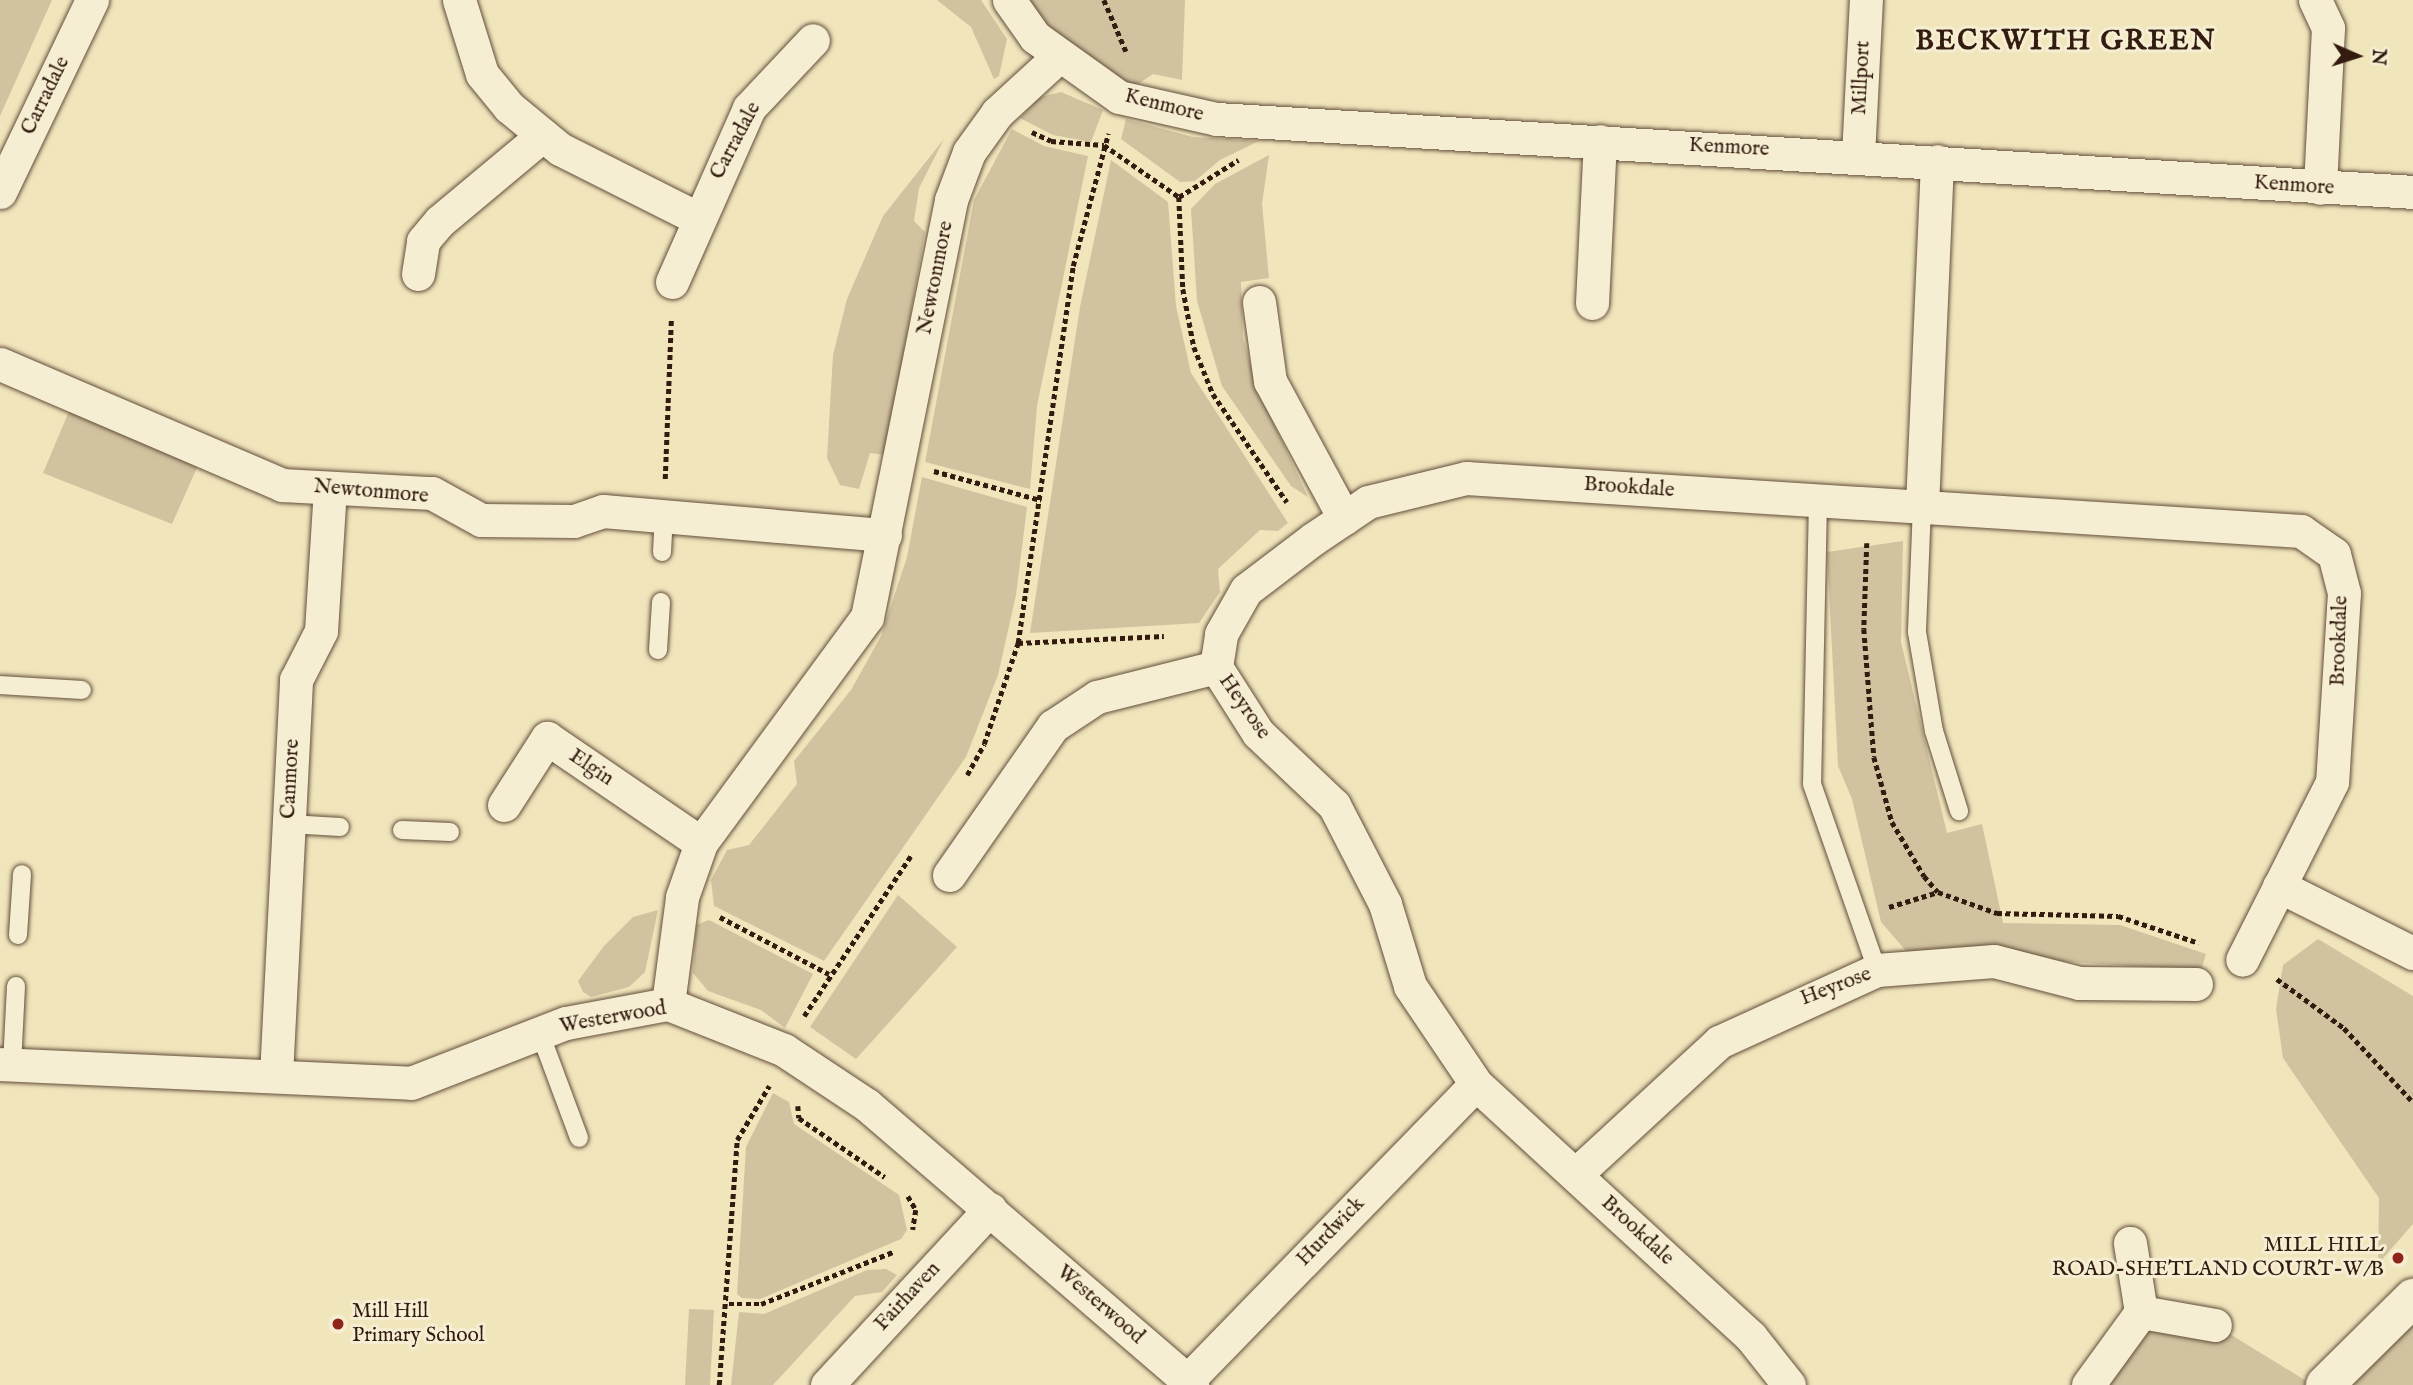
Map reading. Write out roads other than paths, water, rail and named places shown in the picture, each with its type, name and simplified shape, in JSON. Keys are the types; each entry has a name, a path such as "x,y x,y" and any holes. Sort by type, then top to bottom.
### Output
{"street":[{"name":"Carradale","path":"0,192 92,0"},
{"path":"459,0 482,74 543,135 696,218"},
{"name":"Kenmore","path":"1009,0 1059,56 1119,97 1217,119 1858,156 2413,192"},
{"name":"Millport","path":"1858,156 1866,0"},
{"path":"2315,0 2328,28 2320,188"},
{"name":"Carradale","path":"673,282 696,218 749,108 813,40"},
{"name":"Newtonmore","path":"668,1004 682,897 701,844 867,617 951,201 969,152 998,113 1059,56"},
{"path":"418,274 423,241 440,221 543,135"},
{"path":"1592,303 1600,141"},
{"path":"1922,506 1937,161"},
{"path":"1259,302 1270,381 1344,518"},
{"name":"Newtonmore","path":"0,364 240,470 282,485 432,493 481,520 573,521 603,511 885,535"},
{"name":"Brookdale","path":"1216,667 1221,634 1246,590 1313,539 1368,502 1466,478 2301,531 2334,554 2344,593 2333,782 2242,960"},
{"name":"Canmore","path":"276,1076 296,680 321,631 330,488"},
{"name":"Heyrose","path":"949,875 1053,726 1097,697 1216,667 1258,733 1334,806 1385,904 1410,986 1476,1084"},
{"name":"Elgin","path":"504,805 547,738 701,844"},
{"path":"2279,886 2413,953"},
{"name":"Heyrose","path":"1576,1174 1719,1042 1877,970 1994,961 2079,983 2196,984"},
{"name":"Westerwood","path":"6,1065 411,1083 540,1033 668,1004 784,1050 867,1105 1189,1383"},
{"name":"Brookdale","path":"1476,1084 1751,1337 1789,1385"},
{"name":"Hurdwick","path":"1189,1383 1476,1084"},
{"name":"Fairhaven","path":"827,1385 989,1209"},
{"path":"2088,1385 2141,1312 2130,1243"},
{"path":"2325,1385 2413,1298"},
{"path":"2141,1312 2215,1325"}],"lane":[{"path":"1818,500 1812,784 1877,970"},
{"path":"1922,506 1917,632 1934,731 1959,811"},
{"path":"662,552 664,518"},
{"path":"658,650 661,602"},
{"path":"0,685 82,690"},
{"path":"289,824 340,827"},
{"path":"402,830 450,832"},
{"path":"18,935 22,874"},
{"path":"6,1065 16,986"},
{"path":"540,1033 579,1138"}],"place":[{"name":"MILL HILL ROAD-SHETLAND COURT-W/B","path":"2398,1258"},
{"name":"Mill Hill Primary School","path":"338,1324"}],"district":[{"name":"BECKWITH GREEN","path":"2066,42"}]}
